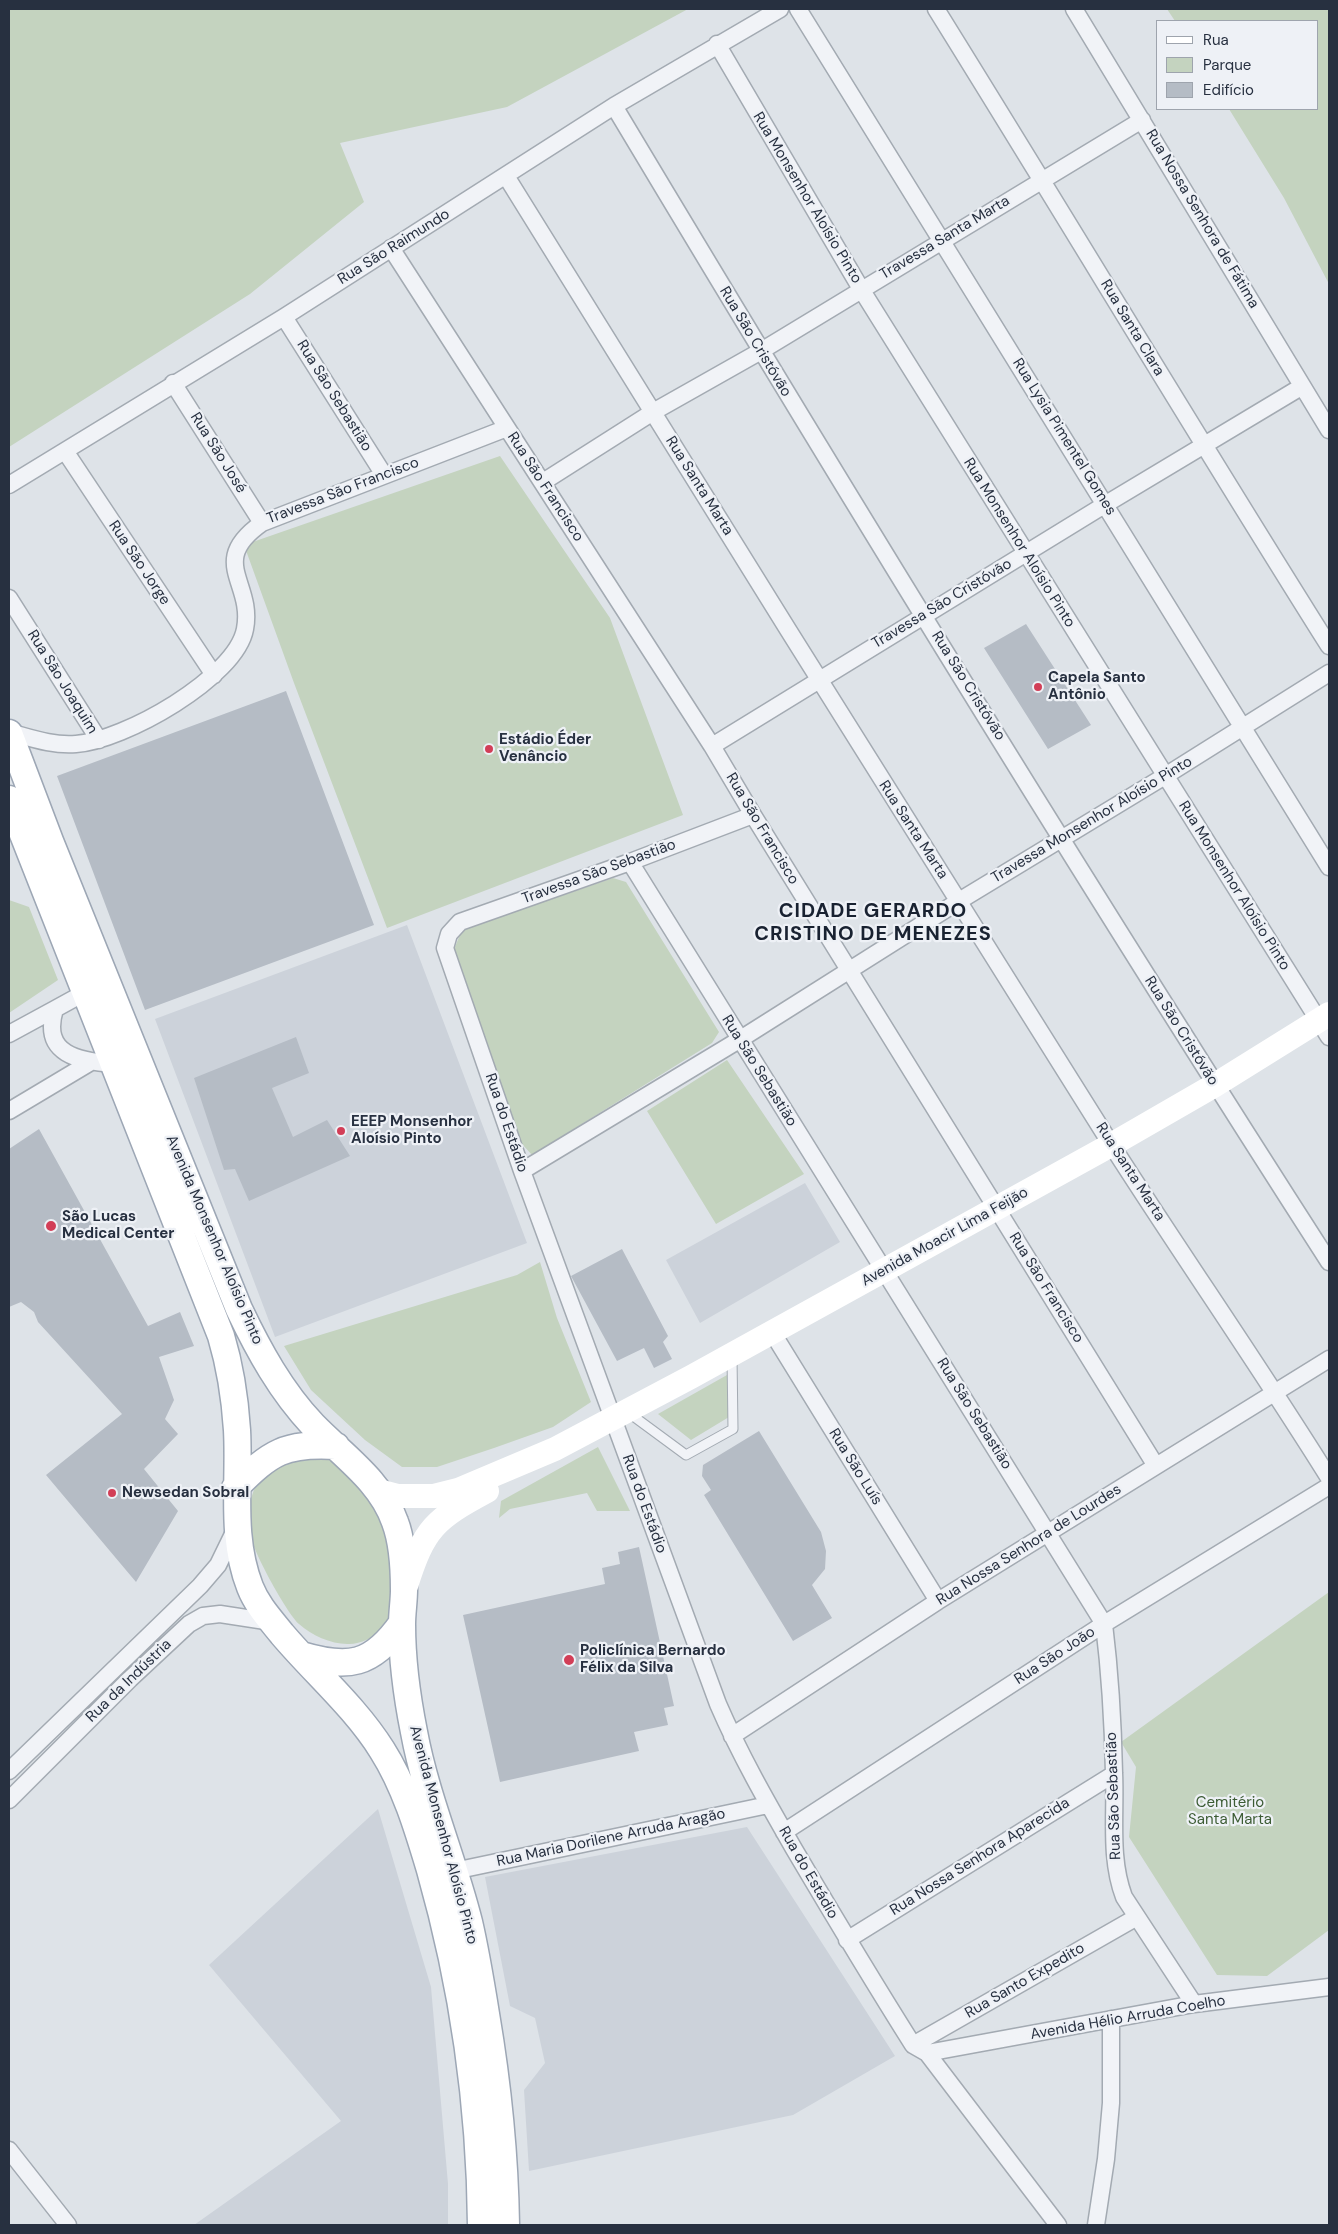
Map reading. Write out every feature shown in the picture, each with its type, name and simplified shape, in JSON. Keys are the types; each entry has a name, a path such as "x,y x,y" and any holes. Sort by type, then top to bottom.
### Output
{"main road":[{"name":"Avenida Monsenhor Aloísio Pinto","path":"9,733 50,841 239,1309 274,1376 313,1425 380,1490 395,1521 402,1550 404,1591 402,1623 406,1678 414,1733 422,1771 469,1922 492,2048 500,2110 505,2166 506,2225"},
{"name":"Avenida Monsenhor Aloísio Pinto","path":"9,799 86,992 102,1063 221,1336 227,1356 237,1432 236,1526 245,1574 250,1588 258,1604 272,1622 300,1655 350,1706 383,1751 399,1781 423,1846 452,1955 464,2016 479,2140 481,2225"},
{"name":"Avenida Moacir Lima Feijão","path":"555,1449 619,1416 998,1208 1326,1024"},
{"path":"235,1488 275,1454 292,1447 311,1445 336,1446"},
{"path":"380,1490 398,1496 434,1496 458,1490 555,1449"},
{"path":"404,1591 416,1554 427,1533 442,1517 555,1449"},
{"path":"300,1655 326,1663 348,1664 368,1657 384,1646 402,1623"}],"street":[{"name":"Rua São Raimundo","path":"9,485 173,383 284,317 614,106 717,44 780,9"},
{"name":"Rua Lysia Pimentel Gomes","path":"798,9 1329,867"},
{"name":"Rua Santa Clara","path":"936,9 1329,646"},
{"name":"Rua Nossa Senhora de Fátima","path":"1074,9 1329,430"},
{"name":"Rua Monsenhor Aloísio Pinto","path":"717,44 862,289 1026,553 1165,776 1326,1024"},
{"name":"Rua São Cristóvão","path":"614,106 760,351 1215,1085 1329,1262"},
{"name":"Travessa Santa Marta","path":"543,482 653,412 760,351 1142,120"},
{"name":"Rua Santa Marta","path":"506,176 818,680 1111,1145 1276,1392 1329,1478"},
{"name":"Rua São Francisco","path":"391,248 712,746 1156,1466"},
{"name":"Rua São Sebastião","path":"284,317 384,475"},
{"name":"Rua São José","path":"173,383 262,523"},
{"name":"Travessa São Cristóvão","path":"712,746 1302,386"},
{"name":"Travessa São Francisco","path":"214,675 235,649 245,629 245,610 234,562 237,548 245,535 262,523 507,428"},
{"name":"Rua São Jorge","path":"65,451 214,675"},
{"name":"Rua São Joaquim","path":"9,598 99,740"},
{"name":"Travessa Monsenhor Aloísio Pinto","path":"522,1171 739,1040 959,901 1329,674"},
{"path":"9,733 55,744 77,744 99,740 122,732 168,710 214,675"},
{"name":"Travessa São Sebastião","path":"449,934 460,922 630,862 753,815"},
{"name":"Rua São Sebastião","path":"630,862 1104,1624 1114,1774 1114,1858 1117,1879 1124,1898 1194,2004"},
{"name":"Rua do Estádio","path":"449,934 444,948 522,1171 619,1416 718,1704 732,1736 768,1805 847,1940 920,2049 1058,2225"},
{"path":"9,1034 86,992"},
{"path":"56,1008 52,1026 56,1042 70,1057 102,1063"},
{"path":"9,1111 102,1063"},
{"name":"Rua São Luís","path":"772,1332 938,1601"},
{"name":"Rua Nossa Senhora de Lourdes","path":"732,1736 938,1601 1329,1359"},
{"name":"Rua São João","path":"784,1832 1104,1624 1329,1486"},
{"name":"Rua da Indústria","path":"9,1771 200,1586 218,1565 236,1526"},
{"name":"Rua da Indústria","path":"9,1800 130,1679 189,1624 202,1616 220,1614 272,1622"},
{"name":"Rua Nossa Senhora Aparecida","path":"847,1940 1114,1774"},
{"name":"Rua Maria Dorilene Arruda Aragão","path":"454,1871 768,1805"},
{"name":"Rua Santo Expedito","path":"920,2049 1137,1918"},
{"name":"Avenida Hélio Arruda Coelho","path":"920,2049 1194,2004 1329,1987"},
{"path":"1096,2225 1106,2159 1111,2104 1111,2019"},
{"path":"9,2150 68,2225"}],"lane":[{"path":"619,1416 686,1455 733,1430 732,1354"}],"shaded area":[{"name":"EEEP Monsenhor Aloísio Pinto","path":"407,925 527,1243 275,1337 155,1019"},
{"path":"805,1183 840,1242 700,1323 666,1260"},
{"path":"378,1809 431,1987 448,2184 448,2225 194,2225 341,2121 209,1965"},
{"path":"747,1827 895,2056 793,2115 529,2171 524,2090 545,2063 535,2018 510,2006 485,1877"}],"green space":[{"path":"9,9 688,9 507,107 340,143 364,202 250,294 9,447"},
{"path":"1167,9 1329,9 1329,284 1284,198 1230,110 1318,110 1318,20 1174,20"},
{"name":"Estádio Éder Venâncio","path":"500,456 610,618 683,815 387,928 244,545"},
{"path":"613,878 626,882 719,1032 712,1043 532,1155 522,1144 452,954 462,930"},
{"path":"9,900 29,907 58,980 9,1013"},
{"path":"727,1060 804,1174 716,1224 647,1111"},
{"path":"540,1262 557,1318 591,1402 553,1427 437,1467 402,1467 365,1440 311,1390 284,1346 517,1275"},
{"path":"727,1375 729,1417 691,1440 658,1414"},
{"path":"598,1447 630,1511 597,1511 587,1493 510,1509 499,1518 501,1501"},
{"path":"294,1456 321,1456 342,1463 375,1498 393,1557 390,1613 383,1632 361,1642 341,1644 328,1641 299,1624 278,1594 262,1565 251,1539 248,1518 251,1498 259,1480 265,1474"},
{"name":"Cemitério Santa Marta","path":"1329,1592 1329,1930 1267,1976 1217,1975 1129,1837 1136,1767 1121,1742"}],"building":[{"name":"Capela Santo Antônio","path":"1026,624 1091,725 1048,749 984,648"},
{"path":"286,691 374,925 145,1010 57,776"},
{"path":"296,1037 309,1073 272,1088 293,1137 327,1120 350,1156 249,1201 235,1169 224,1170 194,1078"},
{"name":"São Lucas Medical Center","path":"39,1129 148,1326 180,1312 194,1346 159,1357 174,1400 165,1419 178,1434 144,1469 178,1511 136,1582 46,1475 122,1414 38,1322 34,1312 21,1302 9,1307 9,1149"},
{"path":"622,1249 668,1336 663,1342 672,1359 654,1368 644,1348 617,1361 571,1276"},
{"path":"759,1431 821,1532 826,1551 825,1569 812,1585 832,1618 793,1641 704,1495 711,1490 702,1476 703,1465"},
{"name":"Policlínica Bernardo Félix da Silva","path":"639,1547 674,1706 664,1708 668,1725 634,1732 639,1751 500,1782 463,1615 605,1584 602,1568 620,1564 618,1552"}],"place":[{"name":"Capela Santo Antônio","path":"1038,687"},
{"name":"Estádio Éder Venâncio","path":"489,749"},
{"name":"EEEP Monsenhor Aloísio Pinto","path":"341,1131"},
{"name":"São Lucas Medical Center","path":"51,1226"},
{"name":"Newsedan Sobral","path":"112,1493"},
{"name":"Policlínica Bernardo Félix da Silva","path":"569,1660"}],"district":[{"name":"CIDADE GERARDO CRISTINO DE MENEZES","path":"873,924"}]}
